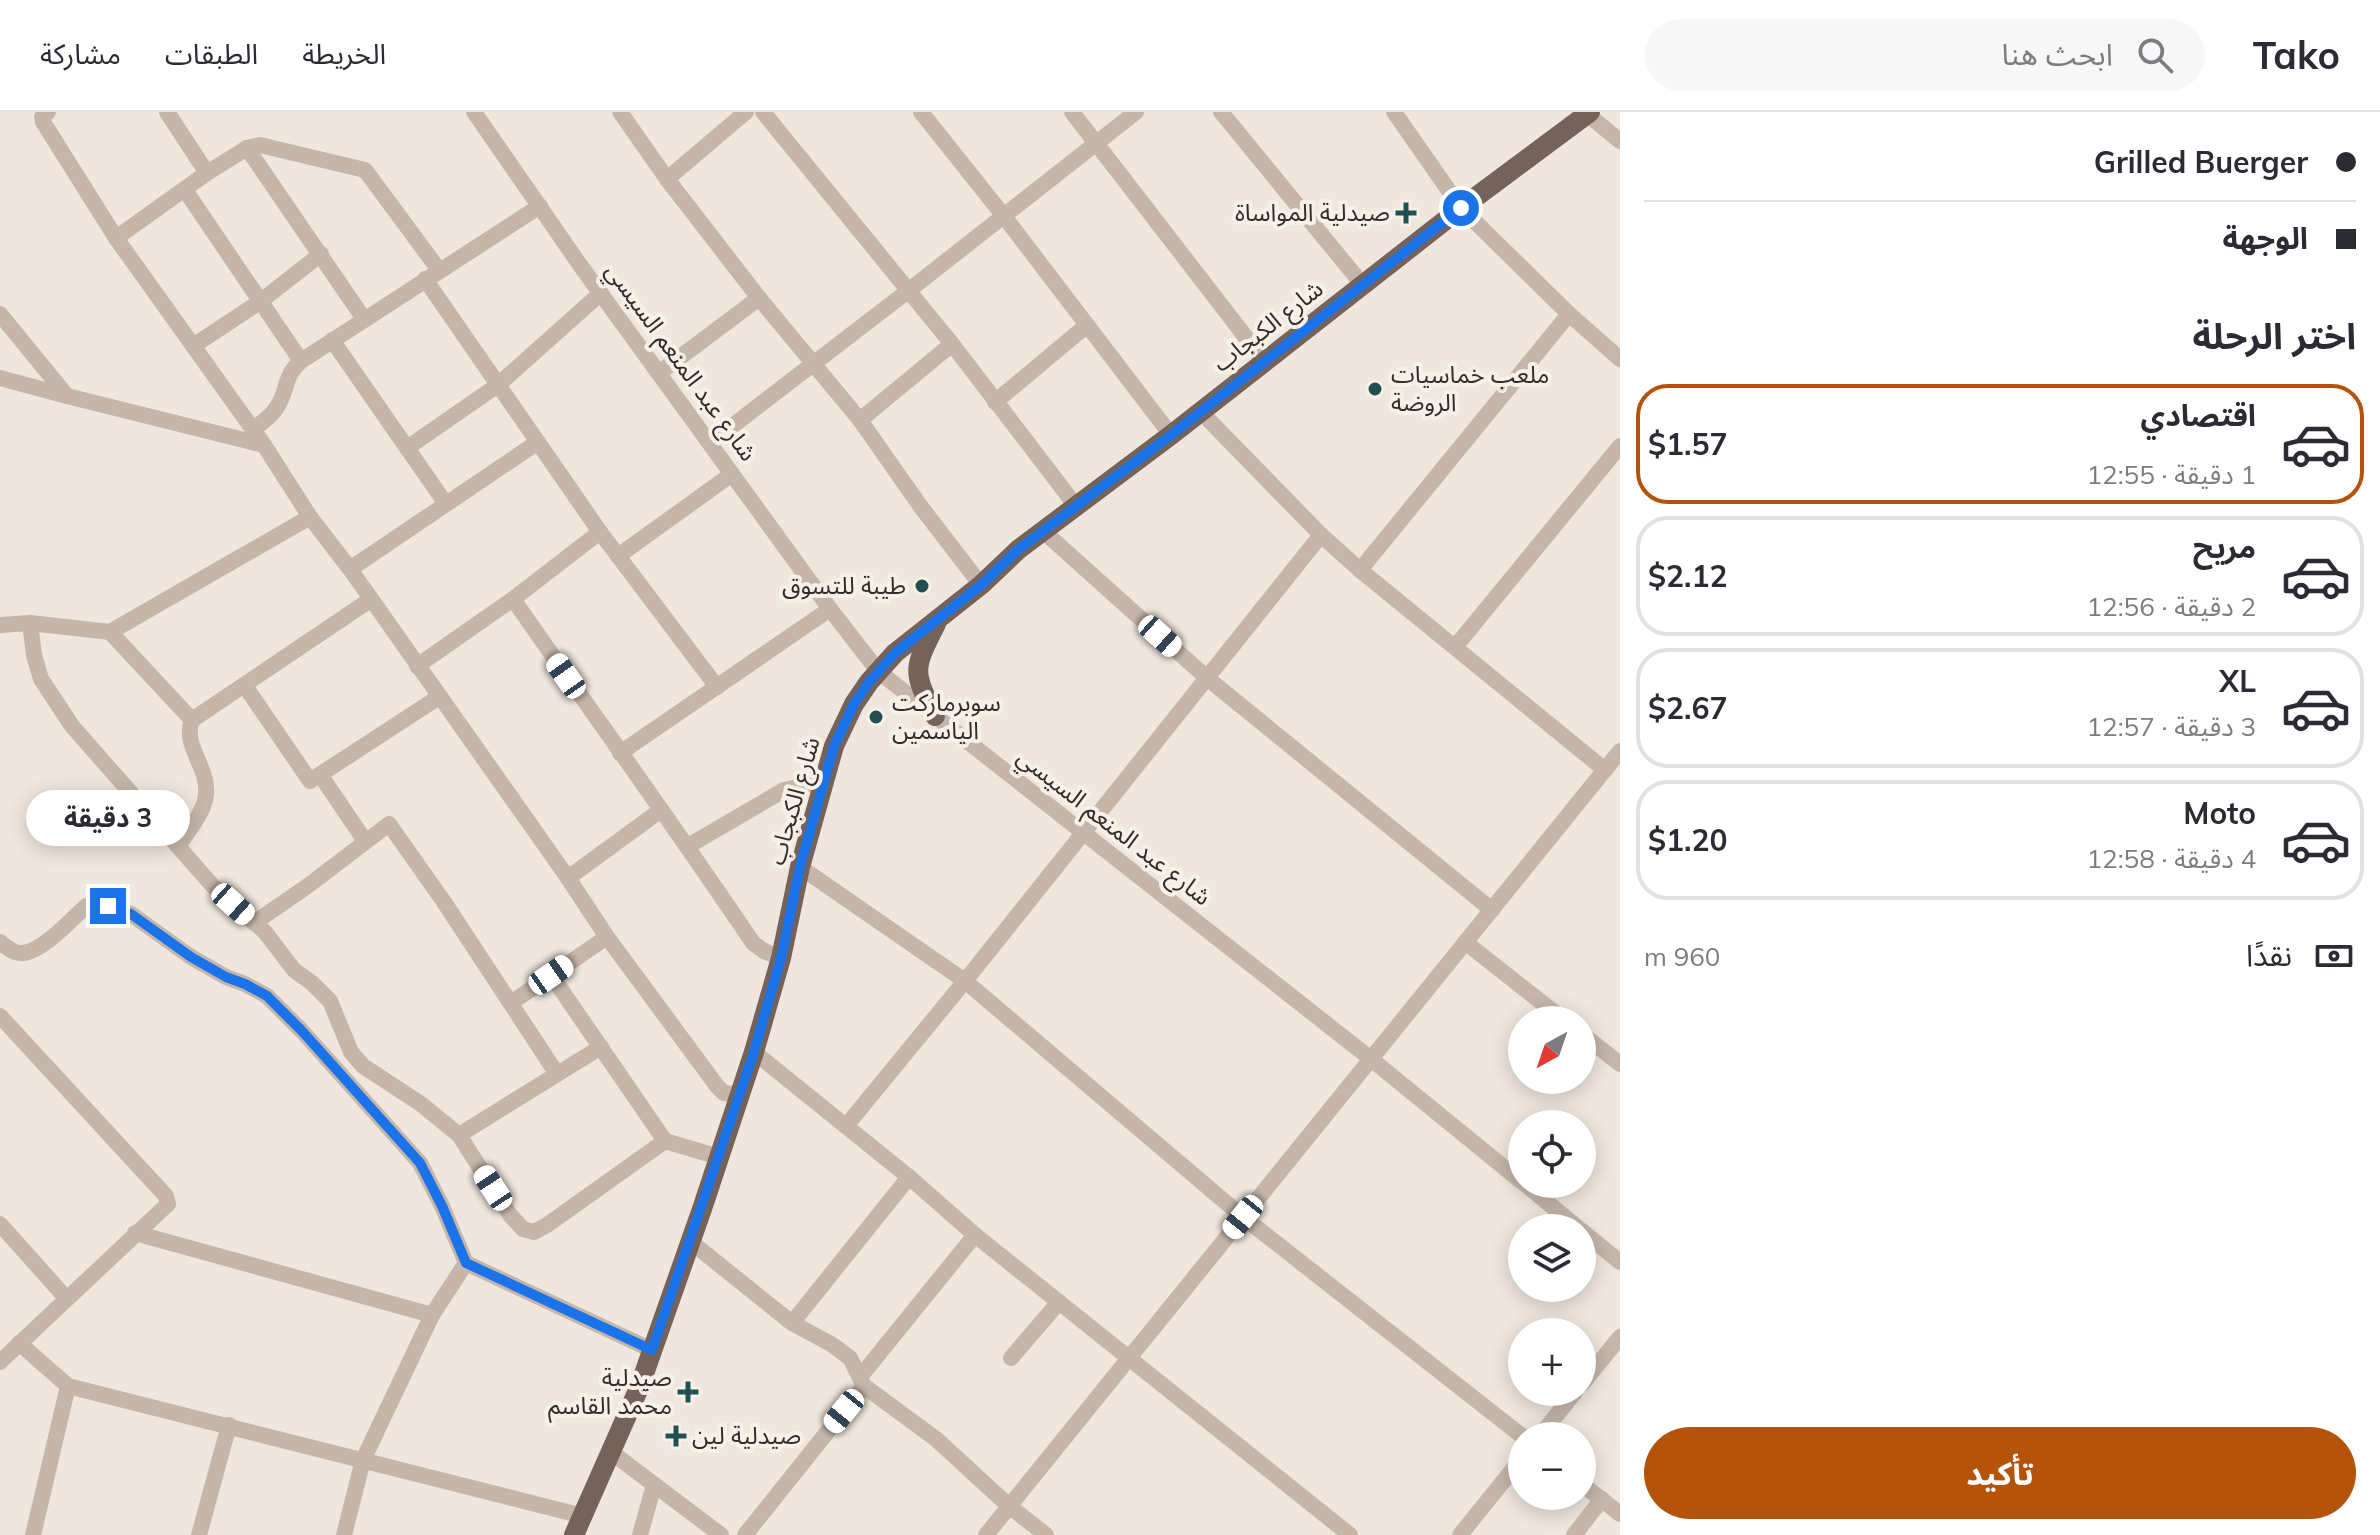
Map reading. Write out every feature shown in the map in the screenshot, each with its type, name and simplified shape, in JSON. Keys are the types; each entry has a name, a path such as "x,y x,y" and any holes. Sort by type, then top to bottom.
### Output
{"main road":[{"name":"شارع الكبجاب","path":"578,1526 639,1388 691,1242 754,1052 834,746 854,704 895,653 981,585 1019,549 1588,113"},
{"path":"935,716 919,686 917,667 939,618"}],"street":[{"path":"48,112 42,117 43,122 116,238 253,429 310,517 350,569 607,937 720,1090 740,1095"},
{"path":"167,112 207,173"},
{"name":"شارع عبد المنعم السيسي","path":"474,112 601,293 878,671 1371,1059 1508,1171"},
{"path":"620,112 667,179 759,298 860,420 981,585"},
{"path":"667,179 746,112"},
{"path":"763,112 952,344 1076,506"},
{"path":"921,112 1171,435"},
{"path":"1072,112 1265,362"},
{"path":"710,443 1136,112"},
{"path":"1221,112 1362,284"},
{"path":"1395,112 1461,208 1569,314 1620,359"},
{"path":"1588,113 1620,141"},
{"path":"116,238 247,148 260,145 365,170 498,385 600,532 717,687"},
{"path":"247,148 364,319"},
{"path":"185,190 301,361"},
{"path":"253,429 275,411 283,397 290,370 301,361 540,206"},
{"path":"193,346 261,301 321,254"},
{"path":"407,448 498,385 601,293"},
{"path":"659,373 759,298"},
{"path":"0,314 67,396"},
{"path":"1360,570 1569,314"},
{"path":"995,402 1086,326"},
{"path":"332,340 446,504"},
{"path":"860,420 952,344"},
{"path":"0,378 264,445"},
{"path":"1201,412 1321,535 1360,570 1605,770"},
{"path":"350,569 538,442"},
{"path":"1455,647 1620,446"},
{"path":"618,556 732,474"},
{"path":"0,625 30,623 110,632 310,517"},
{"path":"1043,531 1207,678 1492,910"},
{"path":"417,666 513,599 600,532"},
{"path":"846,1126 1321,535"},
{"path":"513,599 753,943 781,958"},
{"path":"179,845 202,809 206,795 206,782 188,736 192,720 370,600"},
{"path":"620,753 830,609"},
{"path":"30,623 41,679 72,726 212,885 274,942 294,970 330,1001 351,1052 363,1066 421,1104 459,1135 510,1215 523,1229 534,1232 547,1225 665,1141"},
{"path":"110,632 192,720"},
{"path":"245,686 307,778 313,780 439,697"},
{"path":"986,1535 1620,751"},
{"path":"321,776 365,841"},
{"path":"688,846 784,790 825,781"},
{"path":"568,878 661,810"},
{"path":"254,923 386,825 392,825 557,1074"},
{"path":"800,867 965,981 1243,1217 1508,1425"},
{"path":"1,945 22,954 36,949 86,906 108,906 131,914 191,957 267,996 420,1163 466,1263 652,1350"},
{"path":"511,1003 607,937"},
{"path":"1465,942 1546,1006"},
{"path":"551,975 665,1141 719,1157"},
{"path":"0,1016 166,1196 168,1204 0,1362"},
{"path":"1596,1045 1620,1064"},
{"path":"459,1135 601,1047"},
{"path":"754,1052 909,1177 975,1235 1350,1535"},
{"path":"792,1323 909,1177"},
{"name":"شارع عبد المنعم السيسي","path":"1541,1198 1561,1214"},
{"path":"0,1224 66,1298"},
{"path":"135,1233 432,1315"},
{"path":"745,1535 975,1235"},
{"path":"691,1242 792,1323 850,1358 862,1382 936,1439 1009,1506 1046,1535"},
{"name":"شارع عبد المنعم السيسي","path":"1596,1243 1620,1262"},
{"path":"344,1535 363,1460 432,1315 466,1263"},
{"path":"1011,1358 1059,1302"},
{"path":"1596,1367 1620,1337"},
{"path":"19,1343 68,1386 363,1460 578,1526"},
{"path":"33,1535 68,1386"},
{"path":"1551,1422 1564,1406"},
{"path":"199,1535 229,1425"},
{"path":"611,1452 721,1535"},
{"path":"1460,1535 1508,1475"},
{"path":"640,1535 654,1485"},
{"path":"1596,1494 1620,1514"},
{"path":"1574,1535 1602,1499"}],"place":[{"name":"صيدلية المواساة","path":"1406,213"},
{"name":"ملعب خماسيات الروضة","path":"1375,389"},
{"name":"طيبة للتسوق","path":"922,586"},
{"name":"سوبرماركت الياسمين","path":"876,717"},
{"name":"صيدلية محمد القاسم","path":"688,1392"},
{"name":"صيدلية لين","path":"676,1436"}],"route":[{"path":"108,906 131,914 191,957 267,996 420,1163 466,1263 652,1350 754,1052 834,746 854,704 869,682 895,653 981,585 1019,549 1171,435 1461,208"}]}
